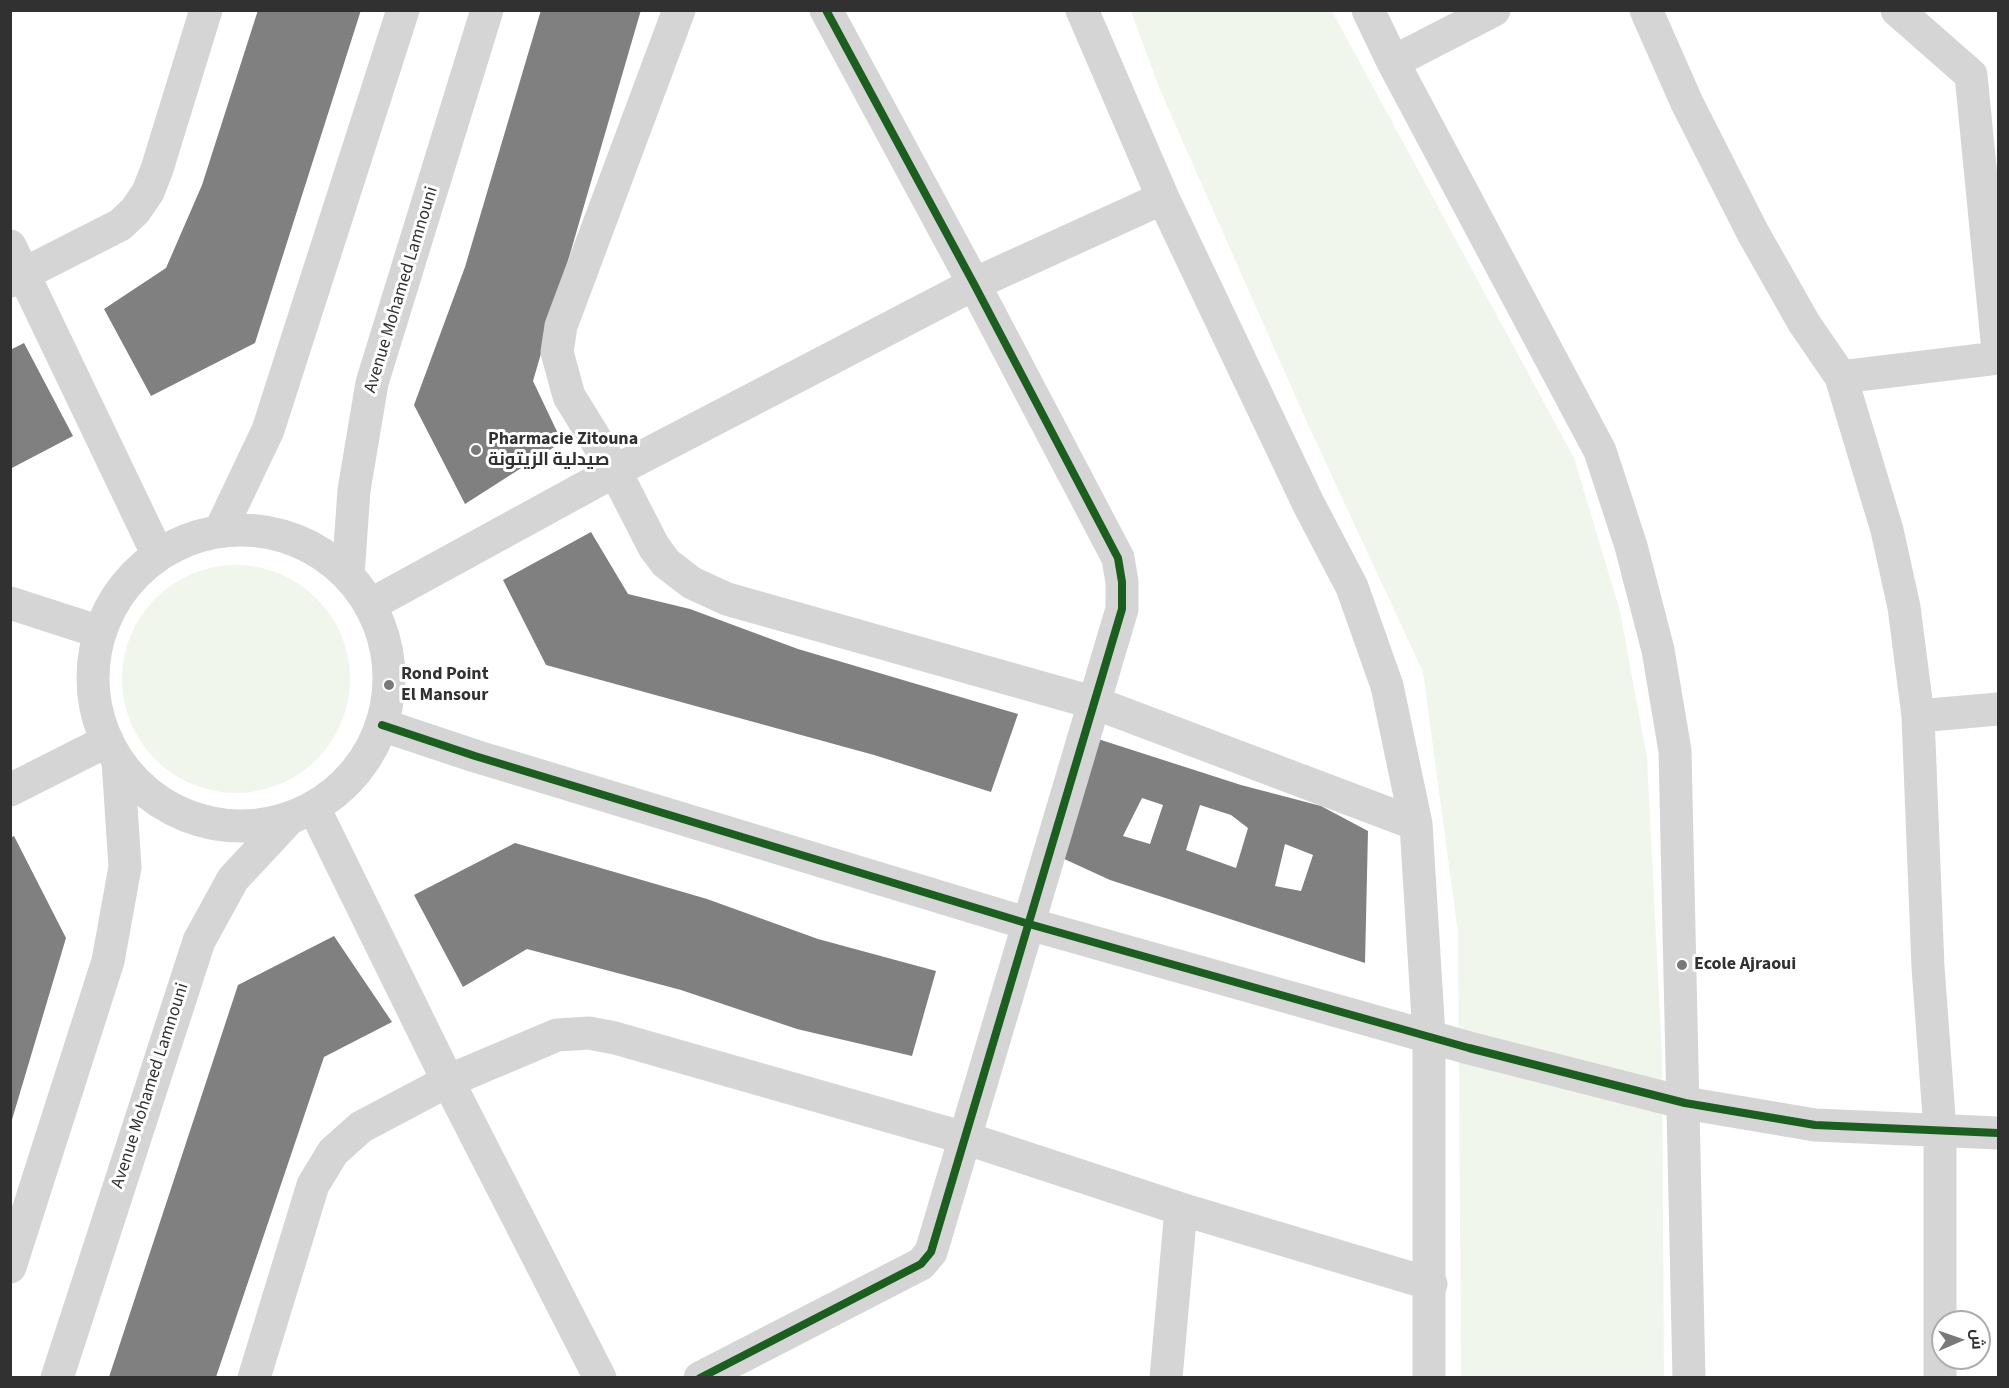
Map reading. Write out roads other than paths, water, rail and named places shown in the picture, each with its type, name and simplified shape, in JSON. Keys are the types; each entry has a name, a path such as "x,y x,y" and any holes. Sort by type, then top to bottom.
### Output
{"street":[{"path":"158,555 15,267 120,225 135,212 148,192 157,169 206,10"},
{"path":"220,531 268,430 403,10"},
{"name":"Avenue Mohamed Lamnouni","path":"348,575 354,490 372,383 487,10"},
{"path":"679,10 561,326 557,352 569,396 615,471 654,546 666,563 692,583 727,599 1095,703 1416,824"},
{"path":"700,1377 921,1264 936,1240 1122,609 1122,582 1118,558 826,10"},
{"path":"1082,10 1163,198 1309,505 1352,587 1387,686 1416,824 1429,1036 1431,1284 1429,1377"},
{"path":"1368,10 1393,62 1600,451 1631,546 1658,650 1675,751 1685,1103 1689,1377"},
{"path":"1393,62 1494,10"},
{"path":"1646,10 1687,103 1753,233 1804,323 1841,377 1887,530 1904,607 1918,716 1928,967 1940,1131 1940,1377"},
{"path":"1897,10 1985,73 1998,351"},
{"path":"370,604 615,471 974,284 1163,198"},
{"path":"1841,377 1998,358"},
{"name":"Avenue Mohamed Lamnouni","path":"57,1377 199,941 233,879 301,813 349,779 366,758 382,725 389,685 385,643 370,604 348,575 321,553 290,537 255,530 220,531 188,539 158,555 133,576 114,602 100,632 93,669 96,706 113,751"},
{"path":"10,603 100,632"},
{"path":"1918,716 1998,709"},
{"path":"382,725 475,756 1029,924 1429,1036 1685,1103 1815,1125 1998,1133"},
{"path":"10,790 113,751"},
{"path":"113,751 151,796 194,819 241,827 301,813 448,1081 600,1377"},
{"path":"10,1267 108,961 125,867 113,751"},
{"path":"254,1377 313,1185 333,1152 361,1127 448,1081 557,1035 589,1033 615,1038 965,1138 1181,1209 1431,1284"},
{"path":"1166,1377 1181,1209"}],"place":[{"name":"Pharmacie Zitouna صيدلية الزيتونة","path":"476,450"},
{"name":"Rond Point El Mansour","path":"389,685"},
{"name":"Ecole Ajraoui","path":"1682,965"}]}
